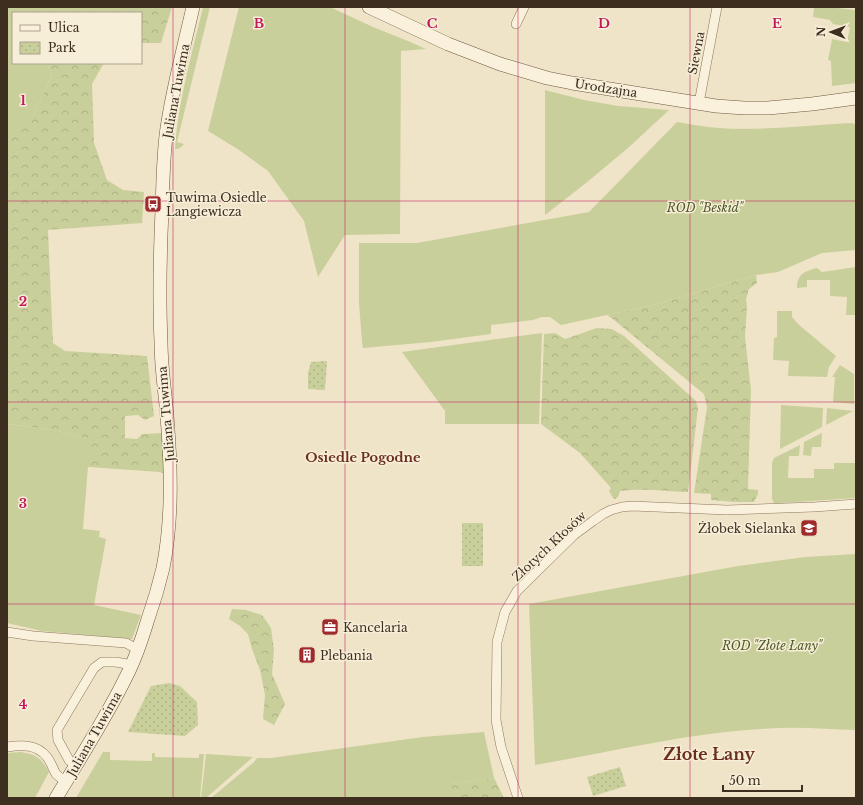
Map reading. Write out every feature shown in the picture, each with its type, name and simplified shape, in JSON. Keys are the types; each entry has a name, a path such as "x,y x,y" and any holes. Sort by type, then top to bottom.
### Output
{"street":[{"name":"Juliana Tuwima","path":"56,798 114,701 139,650 158,588 167,543 171,490 161,342 161,239 164,168 167,129 174,90 193,7"},
{"name":"Urodzajna","path":"369,7 448,44 500,64 547,78 572,83 716,106 739,108 768,108 856,98"},
{"path":"516,24 524,7"},
{"name":"Siewna","path":"699,103 717,7"},
{"name":"Złotych Kłosów","path":"518,798 501,747 496,720 497,642 505,612 517,591 574,535 603,514 622,507 632,506 727,510 856,504"},
{"path":"7,632 33,636 126,643 139,650"},
{"path":"75,766 69,760 58,740 57,730 94,668 102,662 116,662 132,665"},
{"path":"7,747 20,745 33,747 40,751 48,758 57,775 66,782"}],"green space":[{"path":"7,7 172,7 161,43 142,43 142,12 12,12 12,28 7,28"},
{"path":"203,7 210,7 177,142 184,144 180,148 175,149 182,95"},
{"path":"239,7 330,7 426,49 401,51 400,234 345,235 318,277 304,221 268,171 239,150 208,131"},
{"path":"814,7 856,9 856,83 832,86 831,61 828,60 832,39 847,42 850,27 833,24 830,20 813,17"},
{"path":"7,28 12,28 12,64 47,64 52,75 33,116 7,136"},
{"path":"47,64 103,64 92,84 94,143 107,180 123,190 144,192 142,223 48,230 53,343 65,351 147,356 154,416 145,420 138,415 125,416 125,438 137,439 142,434 164,433 165,474 160,472 88,467 88,439 54,430 7,424 7,133 33,116 52,75"},
{"path":"545,90 584,100 618,106 669,110 628,148 545,215"},
{"name":"ROD \"Beskid\"","path":"677,122 714,128 736,129 851,123 856,124 856,250 822,253 778,272 756,275 653,305 561,325 550,317 542,317 533,320 491,325 491,334 431,342 363,348 359,303 359,243 417,243 589,212"},
{"path":"856,267 856,315 846,315 847,297 830,296 830,280 807,280 807,287 797,288 798,279 800,276 809,270 817,268 822,272"},
{"path":"756,275 757,283 749,289 746,299 747,307 745,337 751,390 748,489 758,490 758,494 754,502 711,500 711,494 694,493 707,407 704,394 607,315 653,305"},
{"path":"777,311 792,311 792,317 798,324 836,356 829,367 827,377 788,376 789,361 773,360 774,338 777,337"},
{"path":"597,328 612,329 624,336 696,401 698,408 688,492 629,490 620,491 618,497 615,499 609,491 611,488 580,453 541,424 544,334 555,333 565,339"},
{"path":"542,333 539,424 445,424 445,411 402,352"},
{"path":"327,361 325,390 308,389 308,373 311,362"},
{"path":"840,365 854,374 854,404 833,402 835,377 832,377"},
{"path":"781,405 823,408 822,427 780,449"},
{"path":"827,408 853,411 826,425"},
{"path":"7,424 54,430 88,439 88,467 83,529 100,531 99,537 106,539 94,605 141,615 132,639 42,631 7,623"},
{"path":"822,433 821,447 812,447 811,456 803,455 804,442"},
{"path":"800,445 799,456 789,456 788,478 814,478 814,469 834,469 834,463 856,463 856,498 774,503 772,499 772,463 774,458"},
{"path":"462,523 483,523 483,566 462,566"},
{"name":"ROD \"Złote Łany\"","path":"856,554 856,730 792,728 720,733 658,742 535,765 529,604 738,566 805,557"},
{"path":"232,609 246,610 262,615 271,628 274,650 272,674 285,704 274,725 263,719 265,695 260,670 248,634 240,626 229,619"},
{"path":"169,683 180,686 197,702 198,725 185,736 128,732 151,686"},
{"path":"484,732 494,778 452,784 455,798 211,798 257,758 271,758 423,737"},
{"path":"21,752 31,754 38,758 44,763 49,772 35,798 7,798 7,753"},
{"path":"103,752 110,752 110,760 152,761 152,753 155,753 155,757 199,758 199,754 204,754 200,798 76,798"},
{"path":"206,754 253,757 206,798 201,798"},
{"path":"620,767 626,786 593,796 587,777"},
{"path":"494,778 504,798 455,798 451,784"}],"place":[{"name":"Tuwima Osiedle Langiewicza","path":"153,204"},
{"name":"Żłobek Sielanka","path":"809,528"},
{"name":"Kancelaria","path":"330,627"},
{"name":"Plebania","path":"307,655"}],"district":[{"name":"Osiedle Pogodne","path":"363,457"},
{"name":"Złote Łany","path":"709,754"}]}
